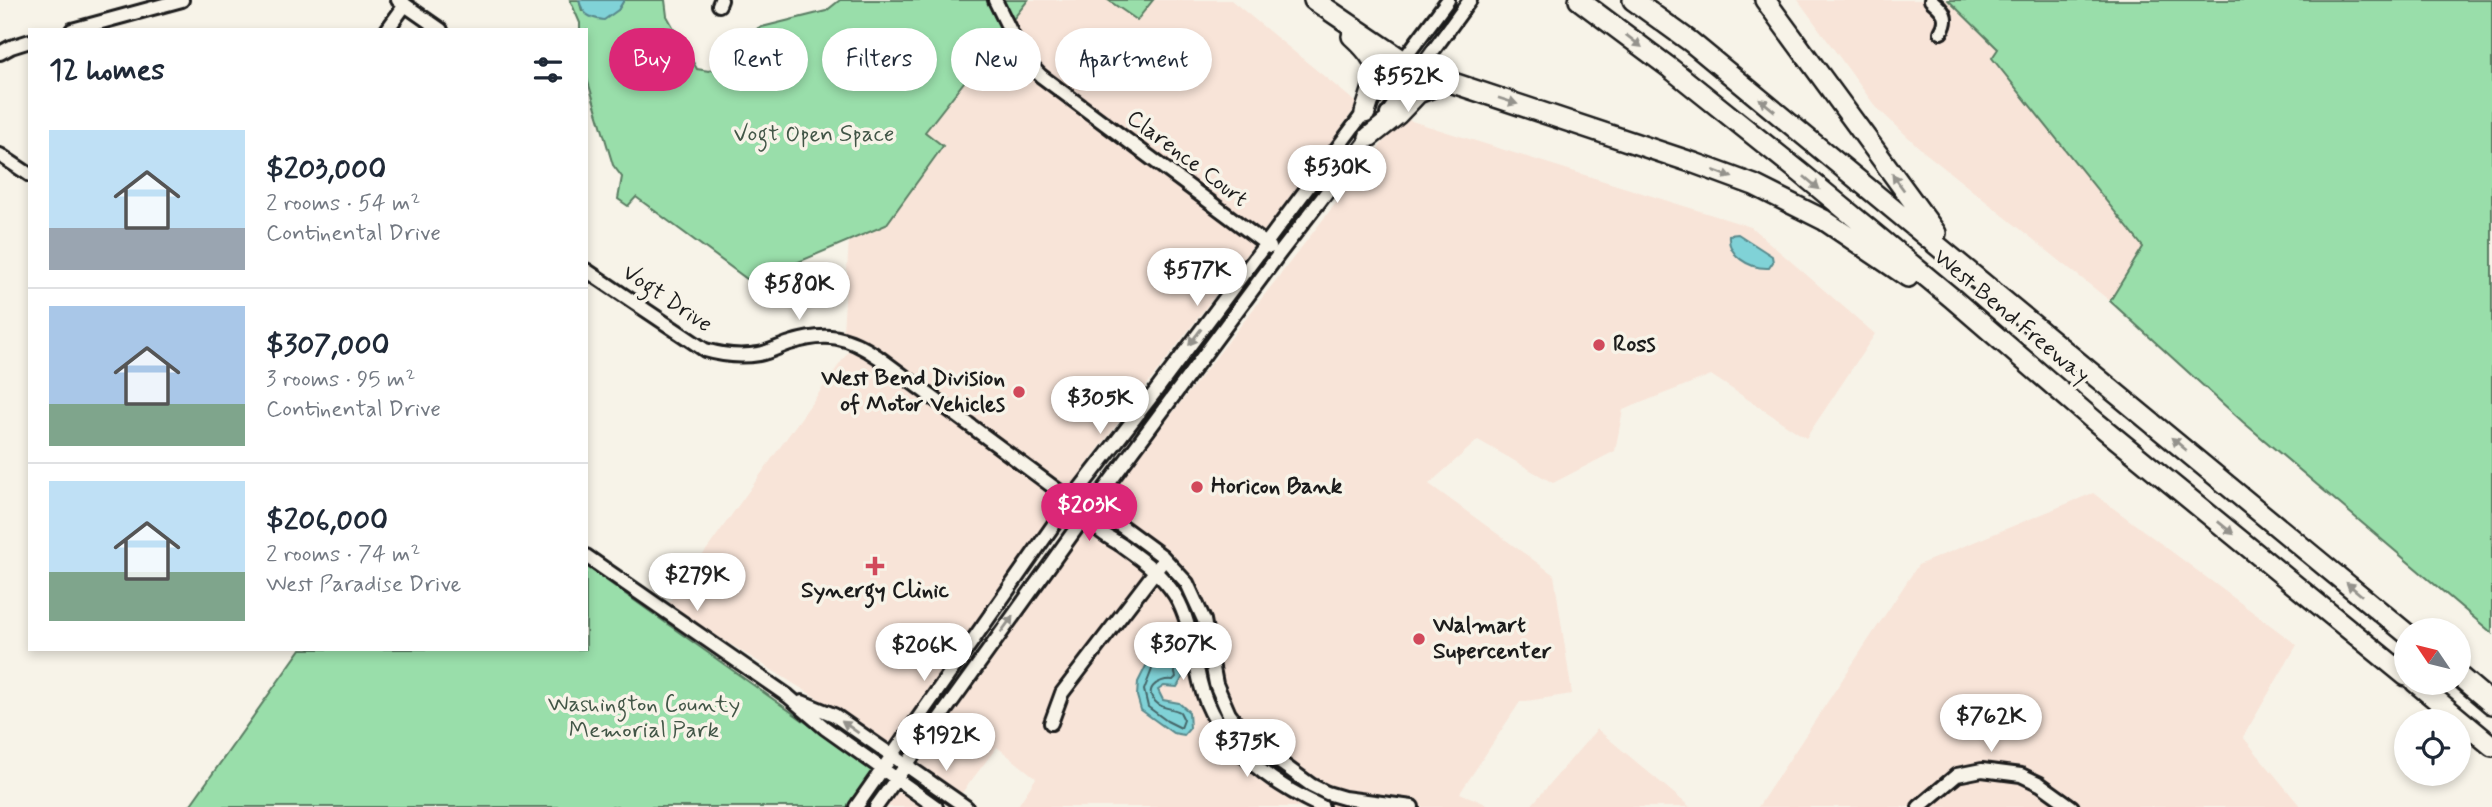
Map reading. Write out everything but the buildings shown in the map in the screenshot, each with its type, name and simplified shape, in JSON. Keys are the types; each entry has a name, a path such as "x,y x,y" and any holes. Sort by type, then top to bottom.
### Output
{"highway":[{"path":"1313,0 1412,67 1694,163 1754,185 1804,209 1864,245 1907,276 2035,378 2097,423"},
{"path":"1313,0 1363,46 1374,60 1377,75 1365,113"},
{"name":"West Bend Freeway","path":"1579,0 1670,68 1801,173 2097,423 2394,666"},
{"name":"West Bend Freeway","path":"1633,0 1691,42 2394,623"},
{"path":"1765,0 1953,257"},
{"path":"1369,137 1398,114 1418,93 1448,81"},
{"path":"2471,686 2492,704"},
{"path":"2430,695 2492,747"}],"street":[{"path":"79,28 183,0"},
{"name":"Clarence Court","path":"995,0 1024,59 1041,76 1279,254"},
{"path":"876,807 1087,512 1369,137 1412,67 1448,0"},
{"path":"856,807 1071,500 1265,243 1365,113 1412,67 1470,0"},
{"path":"1931,0 1944,13 1946,24 1941,32"},
{"path":"388,28 401,2 438,28"},
{"path":"0,53 28,42"},
{"path":"0,155 28,174"},
{"name":"Vogt Drive","path":"588,271 705,350 721,355 760,354 819,336 855,342 1087,512"},
{"path":"1087,512 1109,517 1166,560 1187,583 1204,620 1216,684 1229,714 1248,739 1311,785 1327,793 1343,798 1412,807"},
{"path":"1087,512 1099,530 1154,570 1178,599 1189,626 1201,686 1208,708 1219,728 1239,752 1281,784 1322,807"},
{"path":"588,557 788,696 825,728 936,807"},
{"path":"1051,723 1062,693 1154,570 1166,560"},
{"path":"788,696 834,715 966,807"},
{"path":"1919,807 1956,775 1982,769 2021,775 2040,784 2072,807"}],"shaded area":[{"path":"1028,0 1108,0 1137,20 1153,0 1231,0 1358,104 1090,460 900,736 888,742 667,605 859,337 843,331 849,240 886,224 943,147 924,133 957,91 1041,91 1041,28 1006,28"},
{"path":"1798,0 1948,0 1999,49 1992,58 2143,247 2110,301 1923,151 1875,106"},
{"path":"1402,118 1751,227 1875,334 1806,438 1711,375 1623,410 1615,451 1553,483 1478,440 1429,484 1554,575 1572,694 1520,702 1460,793 1493,807 1017,807 1036,778 997,747 961,794 918,764 1108,496"},
{"path":"2093,493 2297,645 2243,737 2301,807 1758,807 1918,565"},
{"path":"1597,729 1690,807 1530,807"},
{"path":"902,792 926,807 882,807 893,794"}],"green space":[{"name":"Vogt Open Space","path":"570,0 579,0 582,11 618,10 624,0 665,0 667,16 674,28 609,28 609,91 695,91 695,65 697,69 709,71 709,91 808,91 808,28 758,28 826,11 840,0 1028,0 1006,28 951,28 951,91 957,91 925,132 943,146 886,225 751,282 636,197 628,206 618,199 622,177 613,165 588,82 588,28 580,28"},
{"path":"1108,0 1153,0 1137,20"},
{"path":"1948,0 2492,0 2492,633 2243,422 2110,301 2143,247 1992,58 1998,49"},
{"name":"Washington County Memorial Park","path":"588,567 874,771 848,807 189,807 300,651 588,651"}],"water":[{"path":"579,0 624,0 618,10 604,20 587,15"},
{"path":"1738,234 1772,256 1773,262 1769,268 1754,266 1736,254 1729,242 1729,235"},
{"path":"1159,628 1168,631 1183,677 1177,687 1164,686 1158,690 1163,700 1179,703 1189,712 1190,728 1184,735 1173,733 1141,710 1137,696 1138,682 1150,658 1145,643"}],"place":[{"name":"Ross","path":"1599,345"},
{"name":"West Bend Division of Motor Vehicles","path":"1019,392"},
{"name":"Horicon Bank","path":"1197,487"},
{"name":"Synergy Clinic","path":"875,566"},
{"name":"Walmart Supercenter","path":"1419,639"}]}
